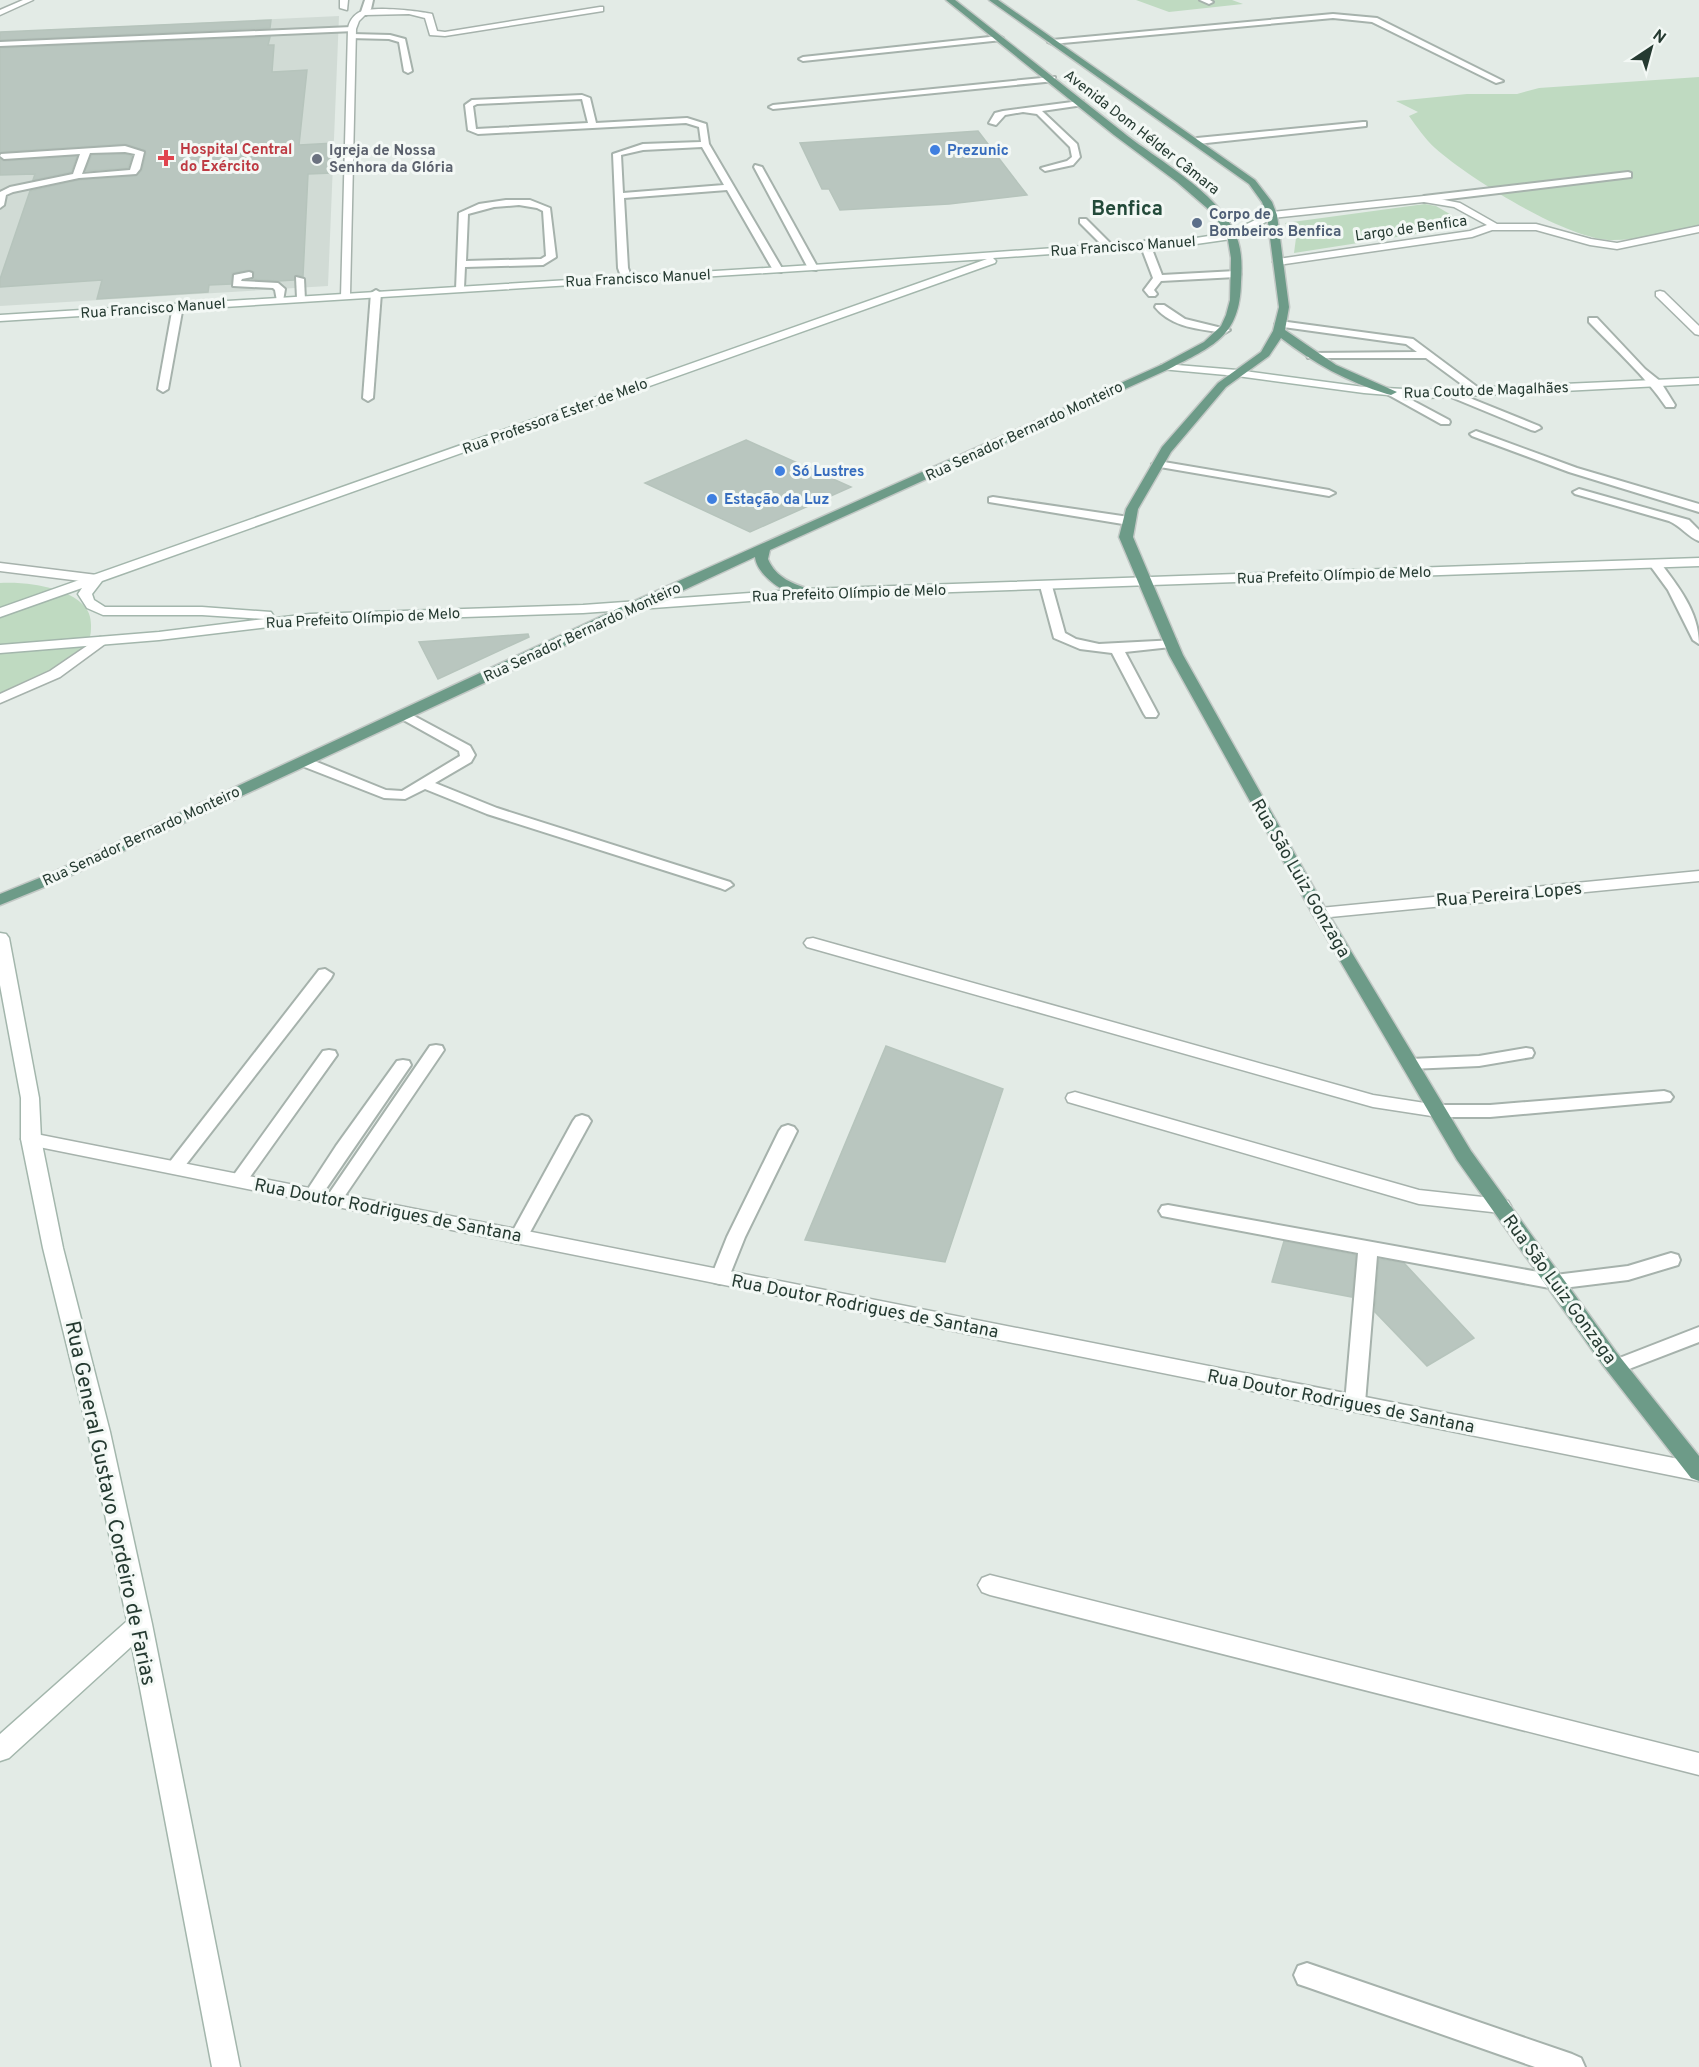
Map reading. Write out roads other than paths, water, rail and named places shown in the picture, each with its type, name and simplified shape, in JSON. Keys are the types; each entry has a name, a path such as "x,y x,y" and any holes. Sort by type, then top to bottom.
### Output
{"main road":[{"name":"Avenida Dom Hélder Câmara","path":"950,0 1213,206 1232,236 1236,256 1236,302 1233,316 1225,330"},
{"name":"Avenida Dom Hélder Câmara","path":"993,0 1197,141 1252,182 1268,202 1272,215"},
{"path":"1272,215 1278,262"},
{"name":"Rua São Luiz Gonzaga","path":"1278,262 1284,307 1279,327 1265,354 1237,373 1210,397 1166,450 1132,509 1126,537 1143,582 1171,643 1320,913 1464,1155 1616,1367 1699,1472"},
{"path":"1279,327 1312,356 1356,380 1391,392"},
{"path":"1166,367 1215,340 1225,330"},
{"name":"Rua Senador Bernardo Monteiro","path":"0,900 53,878 639,604 1166,367"},
{"path":"763,550 760,559 769,574 778,582 807,593"}],"street":[{"path":"0,13 29,0"},
{"path":"345,295 353,29 363,13 429,16 433,33 445,34 600,9"},
{"name":"Largo de Benfica","path":"1272,215 1424,199 1456,205 1490,221 1491,227 1472,234 1278,262"},
{"name":"Rua Francisco Manuel","path":"0,318 376,293 813,268 1109,247 1232,236 1272,215"},
{"path":"1491,227 1536,227 1590,242 1617,246 1699,229"},
{"name":"Rua Professora Ester de Melo","path":"0,613 1013,254"},
{"path":"1659,294 1699,332"},
{"name":"Rua Couto de Magalhães","path":"1166,367 1237,373 1391,392 1479,392 1699,381"},
{"name":"Rua Prefeito Olímpio de Melo","path":"0,650 159,636 310,618 583,609 807,593 1699,562"},
{"path":"0,567 97,579"},
{"path":"97,579 85,594 86,600 103,611 202,611 310,618"},
{"path":"0,699 55,674 100,640"},
{"name":"Rua Pereira Lopes","path":"1320,913 1699,876"},
{"name":"Rua General Gustavo Cordeiro de Farias","path":"0,938 30,1098 31,1139 53,1248 99,1432 140,1624 226,2067"},
{"path":"813,943 1373,1101 1438,1112"},
{"path":"1075,1098 1419,1197 1501,1206"},
{"name":"Rua Doutor Rodrigues de Santana","path":"31,1139 1699,1472"},
{"path":"990,1585 1699,1764"},
{"path":"0,1750 140,1624"}],"lane":[{"path":"363,13 367,9 369,0"},
{"path":"1052,42 1316,17 1356,18 1374,20 1499,81"},
{"path":"0,44 353,29 402,41 408,71"},
{"path":"803,59 999,38"},
{"path":"772,107 1052,80"},
{"path":"577,96 586,98 591,121 473,132 469,105 475,102 577,96"},
{"path":"993,123 998,115 1003,113 1080,103"},
{"path":"500,110 588,105"},
{"path":"1031,110 1039,112 1074,146 1076,157 1070,163 1045,168"},
{"path":"500,121 687,120 703,126 705,144 769,259 778,270"},
{"path":"1197,141 1363,124"},
{"path":"627,279 623,268 617,154 642,147 705,144"},
{"path":"0,205 2,194 10,190 78,176 133,172 136,169 140,152 125,149 4,156"},
{"path":"78,176 85,153 88,151"},
{"path":"758,167 813,268"},
{"name":"Largo de Benfica","path":"1424,199 1628,175"},
{"path":"620,196 730,187"},
{"path":"459,288 464,213 472,208 526,202 535,203 547,210 551,256 548,260 462,264"},
{"path":"1083,220 1109,247"},
{"path":"1145,244 1158,278"},
{"path":"1158,278 1236,274"},
{"path":"249,275 237,277 236,284 276,285 280,290 280,299"},
{"path":"1152,294 1149,290 1158,278"},
{"path":"299,279 302,298"},
{"path":"368,399 376,293"},
{"path":"163,389 178,306"},
{"path":"1160,307 1165,313 1180,320 1225,330"},
{"path":"1593,320 1641,371 1656,383 1670,405"},
{"path":"1279,327 1409,341 1479,392"},
{"path":"1312,356 1429,356"},
{"path":"1391,392 1445,422"},
{"path":"1450,393 1535,428"},
{"path":"1476,434 1573,470 1699,508"},
{"path":"1158,464 1329,493"},
{"path":"1579,492 1674,518 1685,523 1699,537"},
{"path":"993,500 1130,521"},
{"path":"1655,564 1674,589 1699,640"},
{"path":"1046,586 1059,635 1070,642 1118,649 1171,643"},
{"path":"1118,649 1151,714"},
{"path":"302,761 384,794 397,796 405,795 466,759 468,754 465,749 404,714"},
{"path":"424,784 492,811 725,885"},
{"path":"175,1167 325,974"},
{"path":"334,1199 436,1050"},
{"path":"1410,1064 1479,1061 1526,1053"},
{"path":"239,1180 329,1055"},
{"path":"313,1195 403,1065"},
{"path":"1438,1112 1490,1111 1664,1096"},
{"path":"519,1236 582,1120"},
{"path":"720,1277 736,1237 788,1131"},
{"path":"1168,1211 1555,1282 1628,1273 1671,1260"},
{"path":"1355,1403 1368,1248"},
{"path":"1616,1367 1699,1334"},
{"path":"1307,1975 1572,2067"}],"place":[{"name":"Prezunic","path":"935,150"},
{"name":"Hospital Central do Exército","path":"166,158"},
{"name":"Igreja de Nossa Senhora da Glória","path":"317,159"},
{"name":"Corpo de Bombeiros Benfica","path":"1197,223"},
{"name":"Só Lustres","path":"780,471"},
{"name":"Estação da Luz","path":"712,499"}],"district":[{"name":"Benfica","path":"1127,208"}]}
